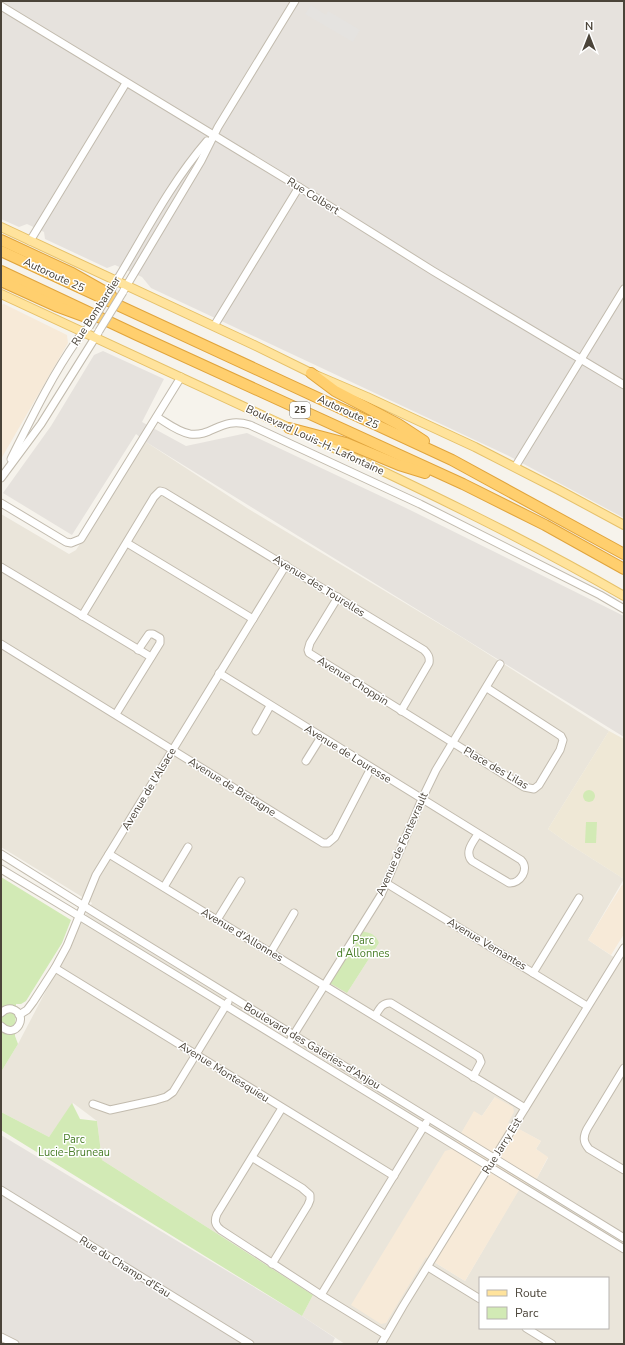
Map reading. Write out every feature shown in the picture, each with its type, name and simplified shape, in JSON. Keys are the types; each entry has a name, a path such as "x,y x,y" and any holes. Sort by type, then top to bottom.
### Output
{"highway":[{"path":"1,240 72,273 175,331"},
{"name":"Autoroute 25","path":"1,251 452,460 624,554"},
{"name":"Autoroute 25","path":"1,271 137,335 464,484 541,523 624,569"},
{"path":"1,281 56,306 137,335"},
{"path":"311,373 335,391 398,424 452,460"},
{"path":"289,428 346,443 399,465 464,484"}],"main road":[{"path":"1,227 30,240 125,289 214,326 311,373 372,399 515,467 624,526"},
{"name":"Boulevard Louis-H.-Lafontaine","path":"1,294 87,330 180,377 342,452 486,522 581,571 624,596"}],"street":[{"name":"Rue Bombardier","path":"2,476 41,424 97,335 201,160 213,135 295,1"},
{"name":"Rue Colbert","path":"1,6 299,187 433,271 624,385"},
{"path":"30,240 126,83"},
{"name":"Rue Bombardier","path":"2,476 27,427 78,338 87,330 175,183 191,160 213,135"},
{"path":"214,326 299,187"},
{"path":"515,467 624,289"},
{"path":"1,503 61,540 71,543 81,539 157,417 180,377"},
{"name":"Boulevard Louis-H.-Lafontaine","path":"157,417 179,430 193,434 206,432 223,424 233,422 257,428 420,504 600,595 624,609"},
{"name":"Avenue des Tourelles","path":"127,543 154,497 160,491 168,494 286,565 424,650 428,654 430,659 429,663 401,711"},
{"path":"82,616 127,543 253,619"},
{"name":"Avenue de l'Alsace","path":"1,1026 9,1031 16,1028 20,1022 19,1015 27,1010 55,968 67,946 96,875 286,565"},
{"path":"1,567 151,657"},
{"name":"Avenue Choppin","path":"338,597 310,643 308,650 309,653 453,743"},
{"path":"116,714 161,640 153,634 148,635 138,650"},
{"name":"Avenue de Bretagne","path":"1,644 323,843 328,843 335,837 371,768"},
{"name":"Avenue de Fontevrault","path":"288,1043 386,883 422,799 441,761 487,688 500,664"},
{"name":"Avenue de Louresse","path":"219,673 270,706 422,799 523,862 525,869 519,880 509,883 469,858 469,850 478,834"},
{"name":"Place des Lilas","path":"453,743 529,789 534,789 541,783 562,746 563,740 561,736 487,688"},
{"path":"256,730 270,706"},
{"path":"306,760 321,737"},
{"path":"164,887 188,847"},
{"name":"Boulevard des Galeries-d'Anjou","path":"1,854 624,1238"},
{"name":"Avenue d'Allonnes","path":"110,854 525,1108"},
{"name":"Boulevard des Galeries-d'Anjou","path":"1,869 624,1249"},
{"path":"217,920 241,881"},
{"name":"Avenue Vernantes","path":"386,883 587,1006"},
{"path":"533,973 579,898"},
{"path":"271,952 294,913"},
{"name":"Rue Jarry Est","path":"381,1344 587,1006 624,948"},
{"name":"Avenue Montesquieu","path":"55,968 394,1176"},
{"path":"93,1104 110,1110 156,1100 166,1097 173,1092 231,997"},
{"path":"375,1016 384,1004 391,1003 470,1051 479,1057 481,1062 473,1077"},
{"path":"1,1013 6,1009 11,1009 15,1010 19,1015"},
{"path":"624,1068 584,1134 584,1140 589,1149 624,1170"},
{"path":"282,1108 217,1214 215,1223 220,1230 386,1335"},
{"path":"321,1295 429,1118"},
{"path":"252,1158 302,1188 310,1196 308,1205 272,1264"},
{"name":"Rue du Champ-d'Eau","path":"1,1190 250,1344"},
{"path":"428,1267 479,1298"},
{"path":"528,1329 552,1344"},
{"path":"1,1337 16,1344"}],"shaded area":[{"path":"1,1 624,1 624,518 509,456 151,288 142,277 115,265 107,268 45,239 44,232 27,224 19,227 1,219"},
{"path":"311,5 326,15 328,11 360,30 353,42 305,14"},
{"path":"4,304 67,335 68,343 1,459 1,305"},
{"path":"103,351 164,379 142,422 186,446 247,433 406,508 624,616 624,737 146,442 136,434 72,535 3,493 51,426 94,355"},
{"path":"146,442 247,508 463,638 609,731 548,829 624,879 588,940 621,962 624,958 624,1344 345,1344 302,1316 313,1295 102,1160 97,1121 73,1103 49,1137 1,1112 1,1072 18,1044 92,903 1,847 1,514 69,554 76,550","holes":["363,931 379,943 347,993","495,1097 507,1123 541,1141 536,1149 548,1158 537,1178 519,1189 465,1281 426,1257 452,1149 474,1112 482,1116"]},
{"path":"609,731 624,739 624,879 548,829"},
{"path":"622,885 624,886 624,934 611,955 588,940"},
{"path":"495,1097 513,1107 514,1112 508,1123 541,1141 536,1149 548,1157 537,1178 519,1190 465,1281 426,1257 386,1323 381,1324 351,1305 445,1151 452,1149 474,1111 482,1116"},
{"path":"1,1135 302,1316 335,1338 332,1344 1,1344"}],"green space":[{"path":"589,790 593,792 595,796 593,800 589,802 585,800 583,796 585,792"},
{"path":"586,822 597,822 596,843 585,843"},
{"path":"1,877 71,920 62,943 26,1001 21,1004 16,1004 15,1036 18,1044 1,1072"},
{"name":"Parc d'Allonnes","path":"358,930 373,935 379,943 347,993 328,982"},
{"name":"Parc Lucie-Bruneau","path":"72,1103 80,1119 97,1121 102,1160 313,1295 302,1316 1,1130 1,1112 49,1137"}]}
